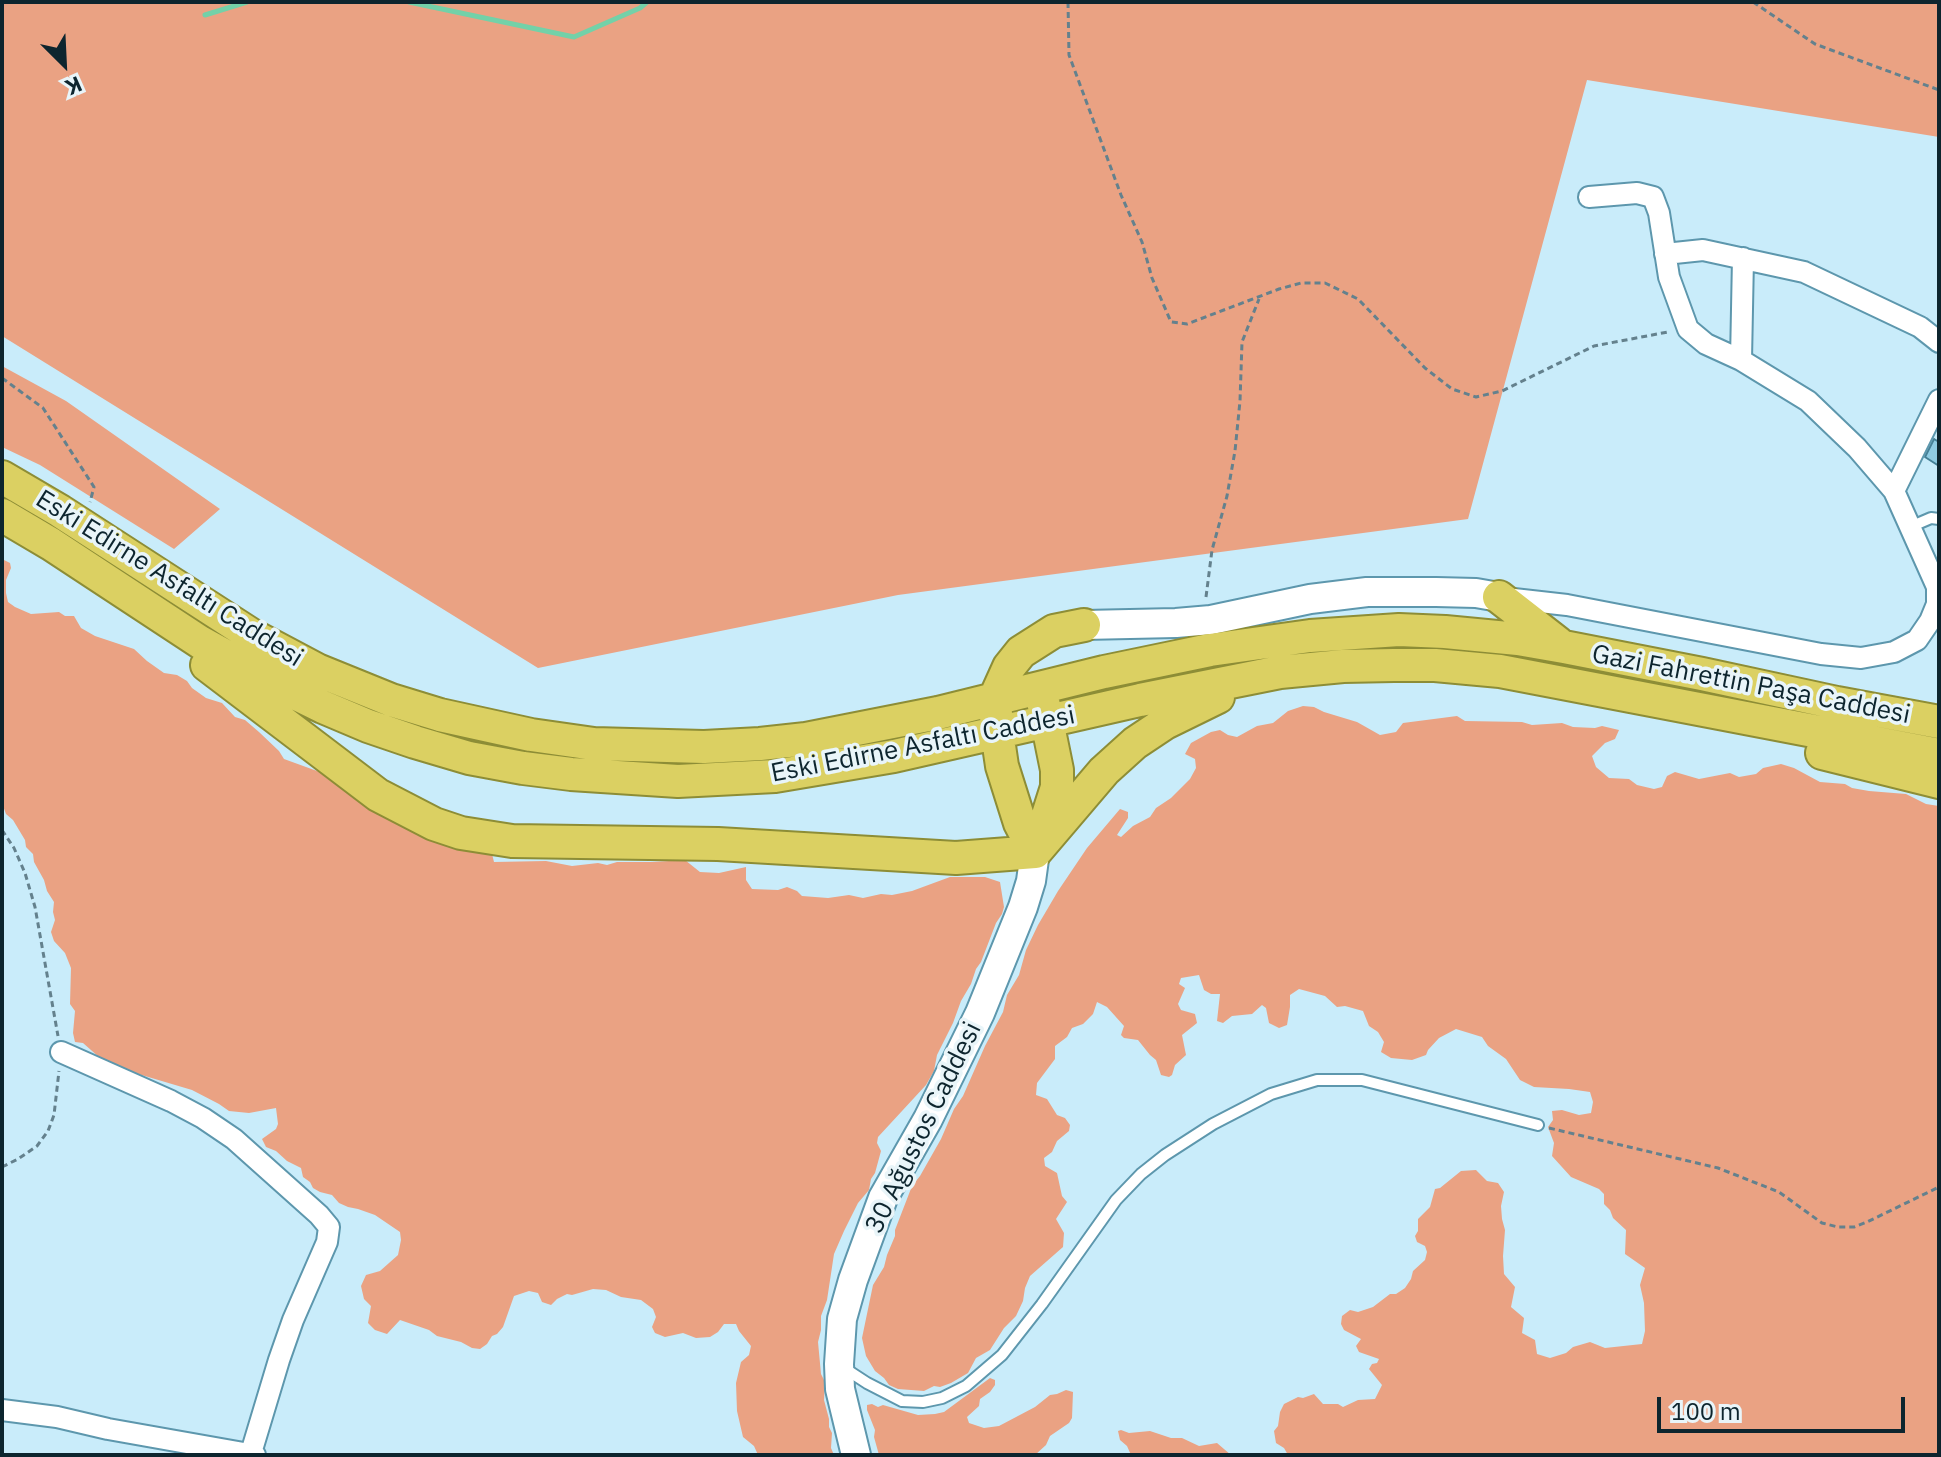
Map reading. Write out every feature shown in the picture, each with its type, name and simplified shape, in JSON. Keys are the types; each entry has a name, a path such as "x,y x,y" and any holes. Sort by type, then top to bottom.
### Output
{"highway":[{"name":"Eski Edirne Asfaltı Caddesi","path":"2,477 253,636 317,670 391,700 440,715 531,735 594,744 704,747 806,739 1210,650 1349,632 1445,632 1564,647"},
{"name":"Eski Edirne Asfaltı Caddesi","path":"2,515 234,662 323,707 368,726 469,758 586,776 678,781 760,777 824,769 1280,672 1343,666 1435,665 1500,671 1707,710"},
{"path":"93,571 146,621 356,779 406,811 434,824 461,833 512,841 764,846 956,858 1035,852 1104,771 1135,743 1194,707 1280,672"},
{"path":"1499,597 1564,647"},
{"path":"1035,852 1020,823 1002,766 995,698 1009,667 1021,652 1054,631 1084,625"},
{"path":"1035,852 1057,787 1057,770 1040,688 1042,666 1054,642 1084,625"},
{"path":"1084,625 1072,644 1073,653 1090,669 1104,672"},
{"name":"Gazi Fahrettin Paşa Caddesi","path":"1564,647 1939,722"},
{"path":"1707,710 1779,742 1939,782"},
{"name":"Gazi Fahrettin Paşa Caddesi","path":"1707,710 1939,755"}],"main road":[{"path":"1084,625 1211,620 1310,599 1367,592 1476,593 1499,597"},
{"name":"30 Ağustos Caddesi","path":"856,1455 840,1389 839,1364 842,1319 853,1280 883,1198 928,1119 980,1013 1023,907 1035,852"}],"street":[{"path":"1499,597 1567,605 1821,654 1861,658 1894,652 1917,640 1938,606 1937,587 1894,491 1857,448 1808,401 1741,360 1706,344 1688,329 1669,277 1659,213 1653,197 1637,193 1589,197"},
{"path":"1665,254 1703,250 1804,272 1920,327 1939,342"},
{"path":"1741,360 1743,258"},
{"path":"1894,491 1939,400"},
{"path":"2,1410 57,1417 253,1454 279,1360 327,1242 329,1227 319,1215 234,1139 171,1101 61,1052"}],"lane":[{"path":"1910,527 1931,518 1939,519"},
{"path":"839,1364 902,1401 923,1402 942,1398 966,1386 1002,1355 1116,1200 1141,1174 1213,1124 1271,1094 1317,1080 1362,1080 1538,1125"}],"path":[{"path":"1068,2 1069,55 1171,322 1187,324 1301,283 1325,283 1358,299 1425,368 1452,389 1476,397 1502,391 1594,346 1688,329"},
{"path":"1753,2 1815,44 1939,90"},
{"path":"1211,620 1206,596 1212,550 1235,451 1242,342 1259,297"},
{"path":"2,378 43,408 94,487 85,527"},
{"path":"2,830 25,873 35,907 61,1052 54,1115 48,1131 37,1146 2,1167"},
{"path":"1538,1125 1718,1168 1779,1192 1822,1223 1838,1227 1854,1227 1867,1222 1939,1187"}],"shaded area":[{"path":"2,2 1939,2 1939,137 1587,80 1468,519 898,595 538,668 2,336"},
{"path":"2,366 66,401 220,509 174,549 40,465 2,447"},
{"path":"2,559 10,563 6,593 8,602 15,607 31,614 59,612 74,616 81,628 134,649 164,673 177,675 206,698 222,703 235,717 245,720 259,732 284,759 328,775 470,852 492,854 494,862 546,861 572,866 685,860 700,872 719,873 746,867 746,880 752,889 778,890 787,887 802,896 828,898 892,895 950,877 985,877 1000,882 1004,907 1002,914 937,1055 934,1071 926,1085 878,1137 881,1151 869,1190 858,1203 834,1254 818,1342 834,1455 758,1455 754,1446 743,1437 737,1411 736,1383 741,1362 749,1355 751,1346 736,1324 724,1324 710,1337 696,1338 683,1333 665,1337 655,1333 652,1327 656,1317 653,1309 641,1300 593,1289 567,1294 551,1305 542,1302 538,1293 529,1291 514,1296 503,1327 480,1349 437,1336 400,1320 387,1334 375,1330 368,1323 371,1306 364,1299 361,1286 366,1275 380,1271 398,1255 400,1232 375,1215 348,1207 332,1195 313,1188 303,1177 301,1168 266,1147 262,1139 278,1124 276,1108 249,1113 229,1111 192,1090 108,1065 83,1043 75,1042 75,1011 70,1004 71,968 51,932 55,920 54,902 33,854 2,803"},
{"path":"1303,706 1357,722 1380,735 1396,732 1403,723 1457,716 1465,721 1532,725 1562,723 1573,727 1602,726 1619,730 1615,739 1605,743 1592,756 1596,767 1609,778 1629,779 1637,785 1654,789 1662,787 1667,776 1675,772 1699,779 1730,773 1739,777 1781,764 1820,782 1906,794 1926,804 1939,806 1939,1455 1288,1455 1276,1443 1274,1431 1284,1404 1314,1394 1323,1404 1343,1407 1358,1400 1375,1399 1382,1385 1369,1369 1379,1359 1359,1352 1356,1346 1361,1339 1344,1330 1342,1316 1350,1310 1358,1312 1373,1307 1390,1294 1405,1288 1413,1271 1425,1260 1427,1252 1415,1236 1418,1219 1430,1207 1435,1189 1461,1171 1476,1170 1487,1181 1498,1183 1504,1192 1501,1206 1505,1230 1504,1274 1515,1287 1511,1307 1524,1318 1522,1333 1535,1340 1537,1354 1550,1358 1590,1342 1605,1348 1642,1344 1645,1331 1640,1285 1645,1268 1625,1254 1626,1230 1604,1204 1604,1194 1571,1177 1552,1156 1554,1143 1548,1127 1553,1120 1552,1111 1562,1110 1579,1115 1591,1113 1593,1102 1590,1092 1534,1087 1520,1080 1506,1059 1488,1046 1482,1037 1456,1029 1439,1038 1426,1055 1412,1060 1391,1058 1381,1052 1384,1042 1378,1032 1369,1026 1363,1011 1337,1007 1325,996 1299,989 1290,995 1287,1025 1279,1028 1269,1023 1266,1008 1262,1005 1252,1014 1232,1016 1223,1023 1217,1021 1220,994 1204,990 1199,975 1181,978 1179,984 1185,988 1178,1004 1181,1010 1195,1014 1197,1023 1182,1035 1186,1055 1175,1065 1169,1077 1161,1075 1156,1060 1138,1040 1121,1035 1124,1026 1107,1007 1097,1002 1093,1014 1083,1024 1072,1028 1067,1037 1055,1046 1055,1059 1037,1083 1036,1095 1047,1099 1057,1115 1065,1118 1070,1125 1069,1131 1044,1158 1045,1166 1057,1173 1062,1196 1067,1202 1056,1219 1064,1233 1063,1247 1030,1276 1016,1316 990,1350 976,1358 968,1373 951,1383 924,1391 898,1389 875,1371 866,1356 862,1338 873,1285 884,1267 912,1186 963,1096 1003,1012 1007,995 1019,975 1026,950 1058,891 1087,848 1120,809 1128,812 1128,818 1117,835 1121,837 1150,817 1190,779 1196,768 1195,759 1185,754 1191,743 1220,730 1237,737 1257,726 1273,723 1288,711"},
{"path":"990,1378 995,1380 995,1385 967,1417 969,1423 984,1428 999,1426 1035,1407 1050,1395 1066,1390 1073,1392 1072,1418 1050,1436 1046,1445 1035,1455 879,1455 867,1405 883,1405 918,1415 935,1414 944,1412"},
{"path":"1118,1431 1129,1433 1150,1431 1182,1438 1199,1446 1217,1443 1231,1455 1131,1455 1120,1440"}],"building":[{"path":"1934,439 1939,442 1939,466 1925,457"}],"waterway":[{"path":"205,15 247,2"},
{"path":"409,2 574,37 647,2"}]}
